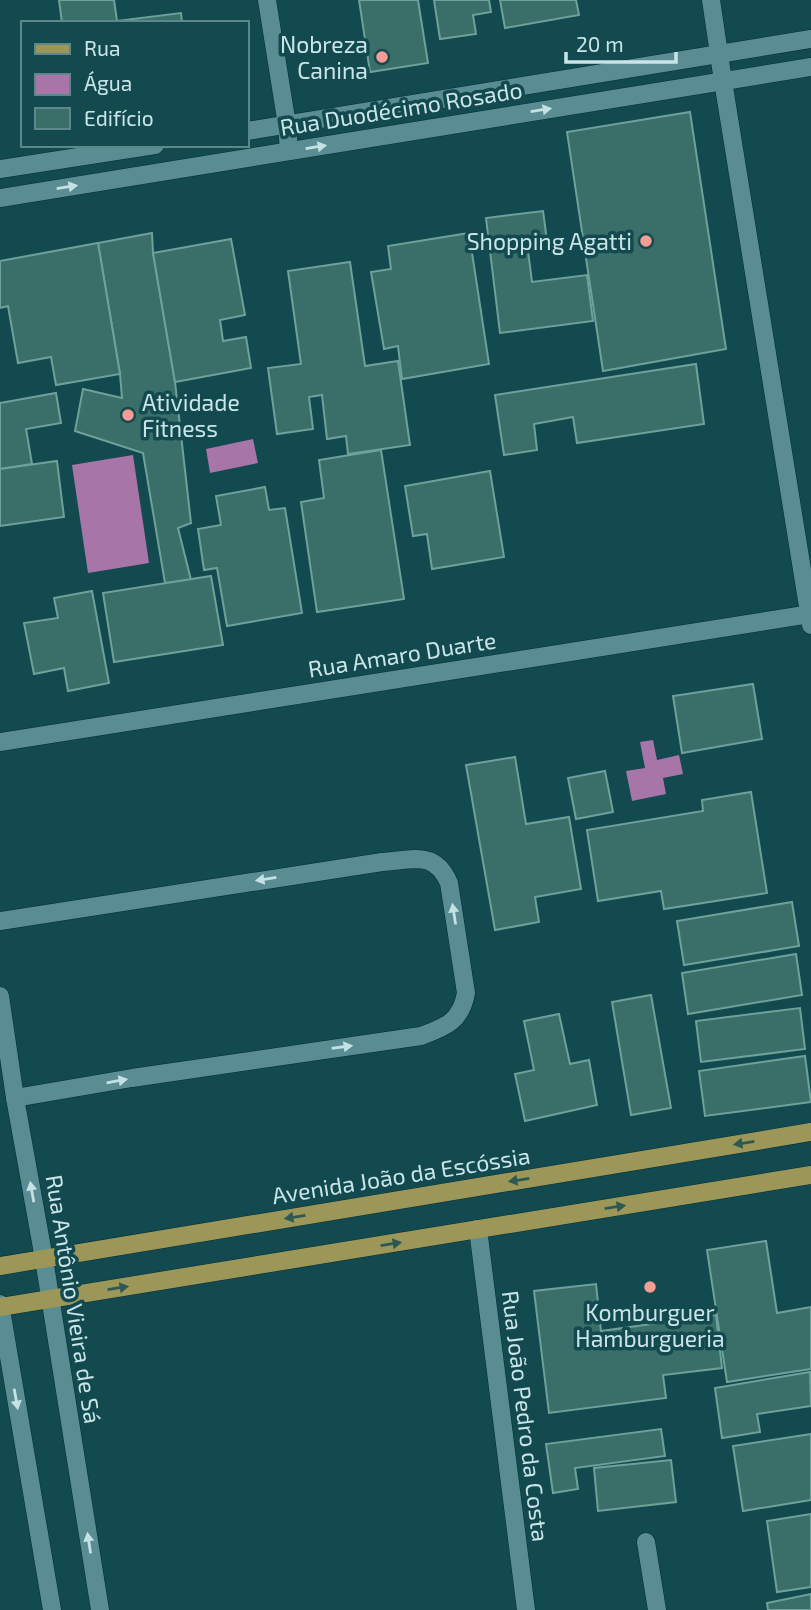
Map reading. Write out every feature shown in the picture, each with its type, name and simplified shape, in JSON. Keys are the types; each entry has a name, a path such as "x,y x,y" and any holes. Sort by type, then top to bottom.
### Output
{"main road":[{"name":"Avenida João da Escóssia","path":"0,1266 811,1132"},
{"path":"0,1306 811,1175"}],"street":[{"path":"267,0 289,151"},
{"path":"711,0 810,618"},
{"name":"Rua Duodécimo Rosado","path":"248,131 811,39"},
{"name":"Rua Duodécimo Rosado","path":"0,198 811,67"},
{"path":"0,169 142,147"},
{"name":"Rua Amaro Duarte","path":"0,742 810,618"},
{"path":"0,921 382,862 425,859 444,870 449,883 466,993 464,1008 455,1018 443,1028 421,1036 132,1078 15,1098"},
{"name":"Rua Antônio Vieira de Sá","path":"0,996 100,1610"},
{"name":"Rua João Pedro da Costa","path":"478,1229 526,1610"},
{"path":"0,1306 52,1610"},
{"path":"646,1542 657,1610"}],"water":[{"path":"253,439 258,463 210,473 206,449"},
{"path":"133,455 149,563 88,573 72,465"},
{"path":"653,740 657,760 679,755 683,774 663,778 666,794 632,801 626,771 645,768 640,742"}],"building":[{"path":"59,0 114,0 117,21 62,21"},
{"path":"359,0 418,0 428,63 370,72"},
{"path":"434,0 489,0 491,12 473,15 476,34 440,39"},
{"path":"500,0 576,0 579,15 505,28"},
{"path":"181,13 182,21 117,21"},
{"name":"Shopping Agatti","path":"690,112 726,349 603,371 567,132"},
{"path":"543,211 548,248 528,251 532,282 587,275 593,321 500,333 486,218"},
{"name":"Atividade Fitness","path":"152,233 175,382 191,523 178,528 191,580 165,583 143,453 75,431 83,389 122,398 98,243"},
{"path":"469,233 489,364 402,379 398,346 384,349 371,272 391,269 388,246"},
{"path":"231,239 245,315 220,320 223,341 246,337 251,368 175,382 153,253"},
{"path":"98,243 120,374 56,385 51,357 18,363 8,306 0,308 0,261"},
{"path":"350,262 365,366 398,361 410,445 348,454 346,436 327,439 322,395 309,397 313,429 277,434 268,368 301,364 288,271"},
{"path":"696,364 704,424 577,443 573,417 534,424 537,450 504,455 495,395"},
{"path":"56,393 61,423 26,429 32,464 0,469 0,403"},
{"path":"381,450 404,599 317,612 301,502 324,498 319,460"},
{"path":"57,461 64,517 0,526 0,469"},
{"path":"490,471 504,557 432,569 427,534 413,536 405,486"},
{"path":"265,487 269,510 285,508 302,613 227,626 217,568 204,570 198,529 221,525 216,496"},
{"path":"211,576 223,645 114,662 103,593"},
{"path":"92,591 109,683 68,691 64,668 34,674 24,623 58,618 54,598"},
{"path":"753,684 762,739 682,753 673,696"},
{"path":"515,757 526,824 569,817 581,889 535,897 539,922 495,930 466,765"},
{"path":"605,771 613,812 576,819 568,778"},
{"path":"751,792 767,893 664,909 661,891 598,901 587,830 703,811 702,800"},
{"path":"792,902 799,946 684,965 677,921"},
{"path":"796,954 802,995 688,1014 682,973"},
{"path":"651,995 671,1108 631,1115 612,1002"},
{"path":"800,1008 805,1049 701,1062 696,1021"},
{"path":"559,1014 570,1064 589,1060 597,1105 525,1121 515,1074 534,1070 524,1021"},
{"path":"805,1056 811,1102 705,1116 699,1071"},
{"path":"766,1241 777,1313 811,1307 811,1369 727,1382 707,1250"},
{"path":"596,1284 601,1331 716,1315 722,1368 663,1375 666,1398 549,1413 534,1291"},
{"path":"810,1372 811,1406 757,1414 760,1432 722,1438 715,1388"},
{"path":"661,1429 665,1456 575,1468 578,1489 553,1493 546,1444"},
{"path":"811,1434 811,1500 743,1511 733,1446"},
{"path":"671,1460 676,1502 598,1511 594,1468"},
{"path":"811,1514 811,1587 777,1592 767,1521"},
{"path":"811,1594 811,1610 768,1610 767,1603"}],"place":[{"name":"Nobreza Canina","path":"382,57"},
{"name":"Shopping Agatti","path":"646,241"},
{"name":"Atividade Fitness","path":"128,415"},
{"name":"Komburguer Hamburgueria","path":"650,1287"}]}
